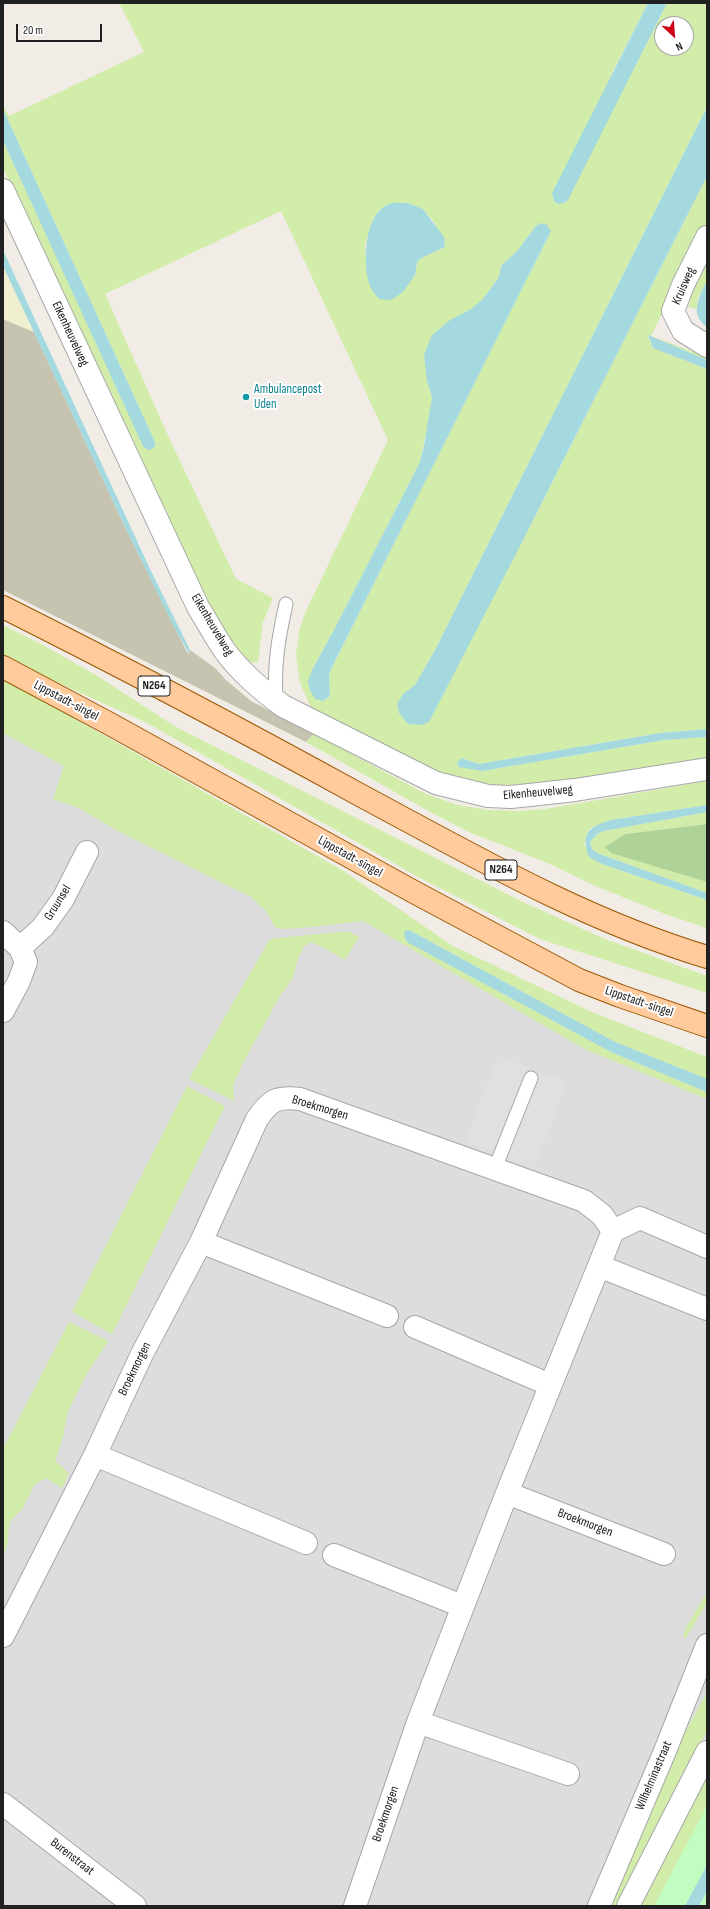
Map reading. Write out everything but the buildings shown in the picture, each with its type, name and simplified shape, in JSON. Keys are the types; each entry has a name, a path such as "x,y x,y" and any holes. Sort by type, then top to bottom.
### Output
{"main road":[{"name":"N264","path":"3,607 305,764 491,866 622,928 707,957"},
{"name":"Lippstadt-singel","path":"3,667 110,724 414,892 579,980 707,1026"}],"street":[{"name":"Eikenheuvelweg","path":"3,190 198,607 225,651 245,674 276,701 352,742 436,783 488,796 511,797 575,790 707,769"},
{"name":"Kruisweg","path":"707,237 683,285 673,311 683,331 707,346"},
{"name":"Gruunsel","path":"20,948 43,927 63,899 87,852"},
{"path":"3,932 20,948 26,962 19,981 3,1011"},
{"name":"Broekmorgen","path":"3,1636 95,1455 142,1354 202,1242 257,1118 267,1104 285,1097 300,1099 584,1201 602,1214 613,1231 462,1606 418,1722 355,1906"},
{"path":"613,1231 640,1218 707,1247"},
{"path":"202,1242 387,1316"},
{"path":"598,1266 707,1309"},
{"path":"415,1327 550,1385"},
{"path":"95,1455 306,1543"},
{"name":"Broekmorgen","path":"507,1492 664,1554"},
{"path":"334,1555 462,1606"},
{"name":"Wilhelminastraat","path":"599,1906 665,1751 707,1645"},
{"path":"418,1722 568,1774"},
{"path":"628,1906 707,1752"},
{"name":"Burenstraat","path":"5,1810 135,1906"}],"lane":[{"path":"276,701 275,670 277,647 286,604"},
{"path":"495,1168 531,1078"}],"shaded area":[{"path":"3,319 34,332 125,527 187,652 190,653 190,650 215,668 226,680 251,701 314,734 306,742 3,590"},
{"path":"3,687 519,996 707,1062 707,1906 3,1906"},
{"path":"498,1056 567,1082 534,1168 465,1141"}],"green space":[{"path":"119,3 648,3 612,73 561,204 566,202 654,29 654,56 694,56 694,16 660,16 667,3 707,3 707,107 435,650 415,685 403,694 399,713 521,544 707,176 707,223 651,336 707,357 707,360 648,336 653,348 707,369 707,729 660,733 479,764 461,758 482,771 664,740 707,737 707,760 517,788 484,784 450,776 431,769 312,710 300,683 296,654 300,628 305,613 388,440 281,211 105,294 170,440 236,579 273,598 263,622 258,662 245,663 217,626 3,168 3,141 146,449 155,444 155,442 3,109 3,106 9,116 144,52","holes":["408,203 423,209 434,222 445,247 421,258 417,262 415,275 367,271 365,246 372,223 379,210 389,204","536,226 549,235 331,669 329,675 330,696 323,701 312,670 420,462 430,415 432,397 427,381 450,320 471,309 483,299 499,277 501,266 517,251"]},
{"path":"707,259 707,281 697,300 697,309 689,307 692,289"},
{"path":"3,266 34,332 3,319"},
{"path":"3,625 43,645 99,677 176,727 527,904 605,939 707,976 707,993 540,939 420,878 147,723 3,658"},
{"path":"3,678 342,870 453,946 592,1012 707,1057 707,1079 615,1042 409,930 407,942 611,1052 707,1092 707,1099 589,1051 363,921 301,928 280,929 275,927 266,911 251,897 118,831 79,808 53,799 64,766 3,733"},
{"path":"314,734 426,794 458,805 488,810 519,811 546,809 707,781 707,805 611,820 589,829 584,845 602,864 707,900 707,928 665,914 593,885 550,864 471,833 432,813 306,742"},
{"path":"707,812 707,824 625,834 673,871 707,882 707,893 597,853 592,849 590,842 597,834 604,831"},
{"path":"707,824 707,882 611,853 605,847 625,834"},
{"path":"350,932 359,937 345,960 311,942 304,946 297,961 293,978 280,996 244,1061 233,1085 234,1101 189,1079 270,939"},
{"path":"187,1086 225,1106 112,1334 72,1312"},
{"path":"69,1322 108,1341 85,1377 68,1411 63,1437 55,1461 69,1473 62,1488 46,1478 34,1485 23,1508 10,1521 7,1546 3,1557 3,1449"},
{"path":"707,1592 707,1602 686,1638 683,1637 687,1626"},
{"path":"707,1692 707,1731 618,1906 606,1906 655,1788"},
{"path":"707,1777 707,1865 685,1906 638,1906"},
{"path":"707,1806 707,1906 654,1906"}],"water":[{"path":"648,3 667,3 660,16 654,16 654,29 568,200 564,203 558,204 554,201 552,193"},
{"path":"707,107 707,176 521,544 429,722 421,725 408,724 399,713 397,704 403,694 415,685 435,650"},
{"path":"3,109 155,442 155,446 152,449 148,450 143,446 3,141"},
{"path":"391,203 408,203 423,209 444,237 445,247 421,258 417,262 415,275 403,292 391,300 379,299 371,288 367,277 366,253 370,228 374,218 381,209"},
{"path":"541,223 547,225 551,231 331,669 329,675 330,696 323,701 315,699 310,690 308,681 312,670 420,462 432,397 427,381 424,355 432,335 450,320 471,309 483,299 499,277 501,266 517,251 536,226"},
{"path":"3,250 149,567 190,650 189,653 174,627 125,527 3,266"},
{"path":"707,281 707,327 698,317 697,305"},
{"path":"648,335 707,360 707,369 653,348"},
{"path":"707,729 707,737 664,740 482,771 459,767 457,763 461,758 479,764 660,733"},
{"path":"707,805 707,812 604,831 597,834 590,842 592,849 597,853 707,893 707,900 602,864 589,857 586,849 586,837 588,832 597,825 611,820"},
{"path":"409,930 615,1042 707,1079 707,1092 611,1052 407,942 404,935 405,931"},
{"path":"707,1865 707,1891 699,1906 685,1906"}],"place":[{"name":"Ambulancepost Uden","path":"246,397"}]}
